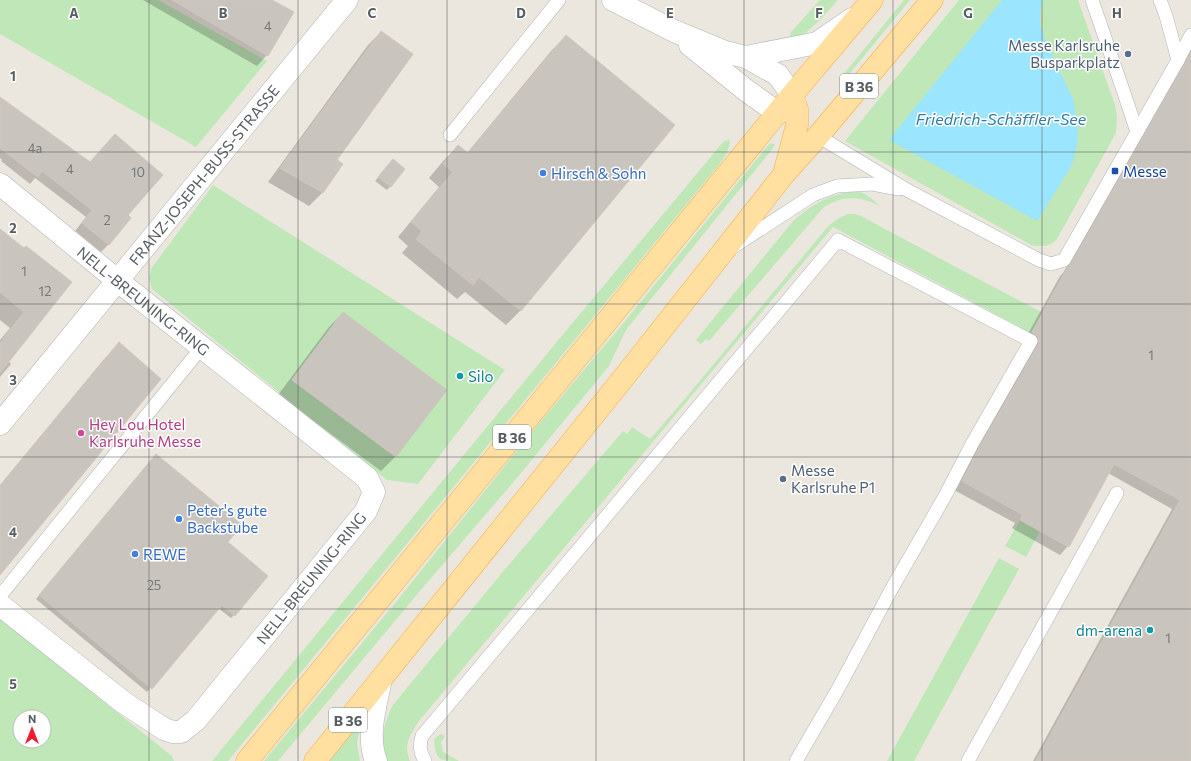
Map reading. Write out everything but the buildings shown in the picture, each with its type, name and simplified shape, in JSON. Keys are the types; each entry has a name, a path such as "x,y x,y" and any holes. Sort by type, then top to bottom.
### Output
{"main road":[{"name":"B 36","path":"315,761 624,377 784,173 818,136 932,0"},
{"name":"B 36","path":"247,761 792,95 868,6"},
{"path":"818,136 811,118 810,92 820,63"},
{"path":"784,173 797,125 797,109 792,95"},
{"path":"778,113 818,136"}],"street":[{"name":"FRANZ-JOSEPH-BUSS-STRASSE","path":"0,424 118,281 211,164 347,0"},
{"path":"613,0 674,31 725,52 746,57 778,75 792,95"},
{"path":"746,57 817,44 868,6"},
{"path":"674,31 741,87 778,113"},
{"name":"NELL-BREUNING-RING","path":"0,184 118,281 366,478 374,492 366,511 196,720 182,732 173,732 164,729 123,702 0,605"},
{"path":"376,761 373,753 371,735 381,679"}],"lane":[{"path":"450,135 559,0"},
{"path":"1092,0 1124,92 1136,132"},
{"path":"1160,0 1178,60"},
{"path":"818,136 907,190 1039,260 1052,264 1064,260 1191,35"},
{"path":"718,256 813,195 837,186 872,184 907,190"},
{"path":"425,761 421,752 420,744 422,736 838,240 1031,341 891,590 838,689 796,761"},
{"path":"0,596 202,347"},
{"path":"968,761 1116,493"}],"green space":[{"path":"0,0 158,0 267,61 196,147 0,34"},
{"path":"820,0 838,0 818,22 801,36 790,38 791,32"},
{"path":"904,0 910,0 846,78 843,75"},
{"path":"959,0 1078,0 1115,105 1117,116 1116,133 1057,239 1052,244 1042,246 1031,245 845,141"},
{"path":"729,140 730,143 727,153 718,166 228,761 212,761 724,141"},
{"path":"772,143 775,145 774,147 626,330 609,366 516,479 278,761 264,761 396,602 535,428 621,326 769,144"},
{"path":"213,185 505,370 418,484 387,480 152,289 149,278 151,269"},
{"path":"857,191 866,195 880,206 865,200 851,198 837,201 823,208 709,341 706,339 701,344 696,340 793,221 822,200 838,194"},
{"path":"848,214 861,216 1043,313 1031,333 833,227 419,721 408,740 407,750 410,761 387,761 383,746 383,733 392,706 506,568 623,431 627,434 632,427 650,439 825,230 835,220"},
{"path":"1020,520 1040,531 1026,557 1005,546"},
{"path":"999,558 1019,569 914,761 887,761"},
{"path":"0,619 172,756 174,761 0,761"},
{"path":"358,726 360,728 357,743 360,761 329,761"},
{"path":"441,734 445,736 441,742 443,752 459,761 447,761 438,756 434,739"}],"water":[{"name":"Friedrich-Schäffler-See","path":"1002,0 1042,0 1040,24 1044,37 1073,99 1078,128 1077,145 1072,165 1037,221 889,140"}],"place":[{"name":"Messe Karlsruhe Busparkplatz","path":"1128,54"},
{"name":"Messe","path":"1115,171"},
{"name":"Hirsch & Sohn","path":"543,173"},
{"name":"Silo","path":"460,376"},
{"name":"Hey Lou Hotel Karlsruhe Messe","path":"81,433"},
{"name":"Messe Karlsruhe P1","path":"783,479"},
{"name":"Peter's gute Backstube","path":"179,519"},
{"name":"REWE","path":"135,554"},
{"name":"dm-arena","path":"1150,630"}]}
